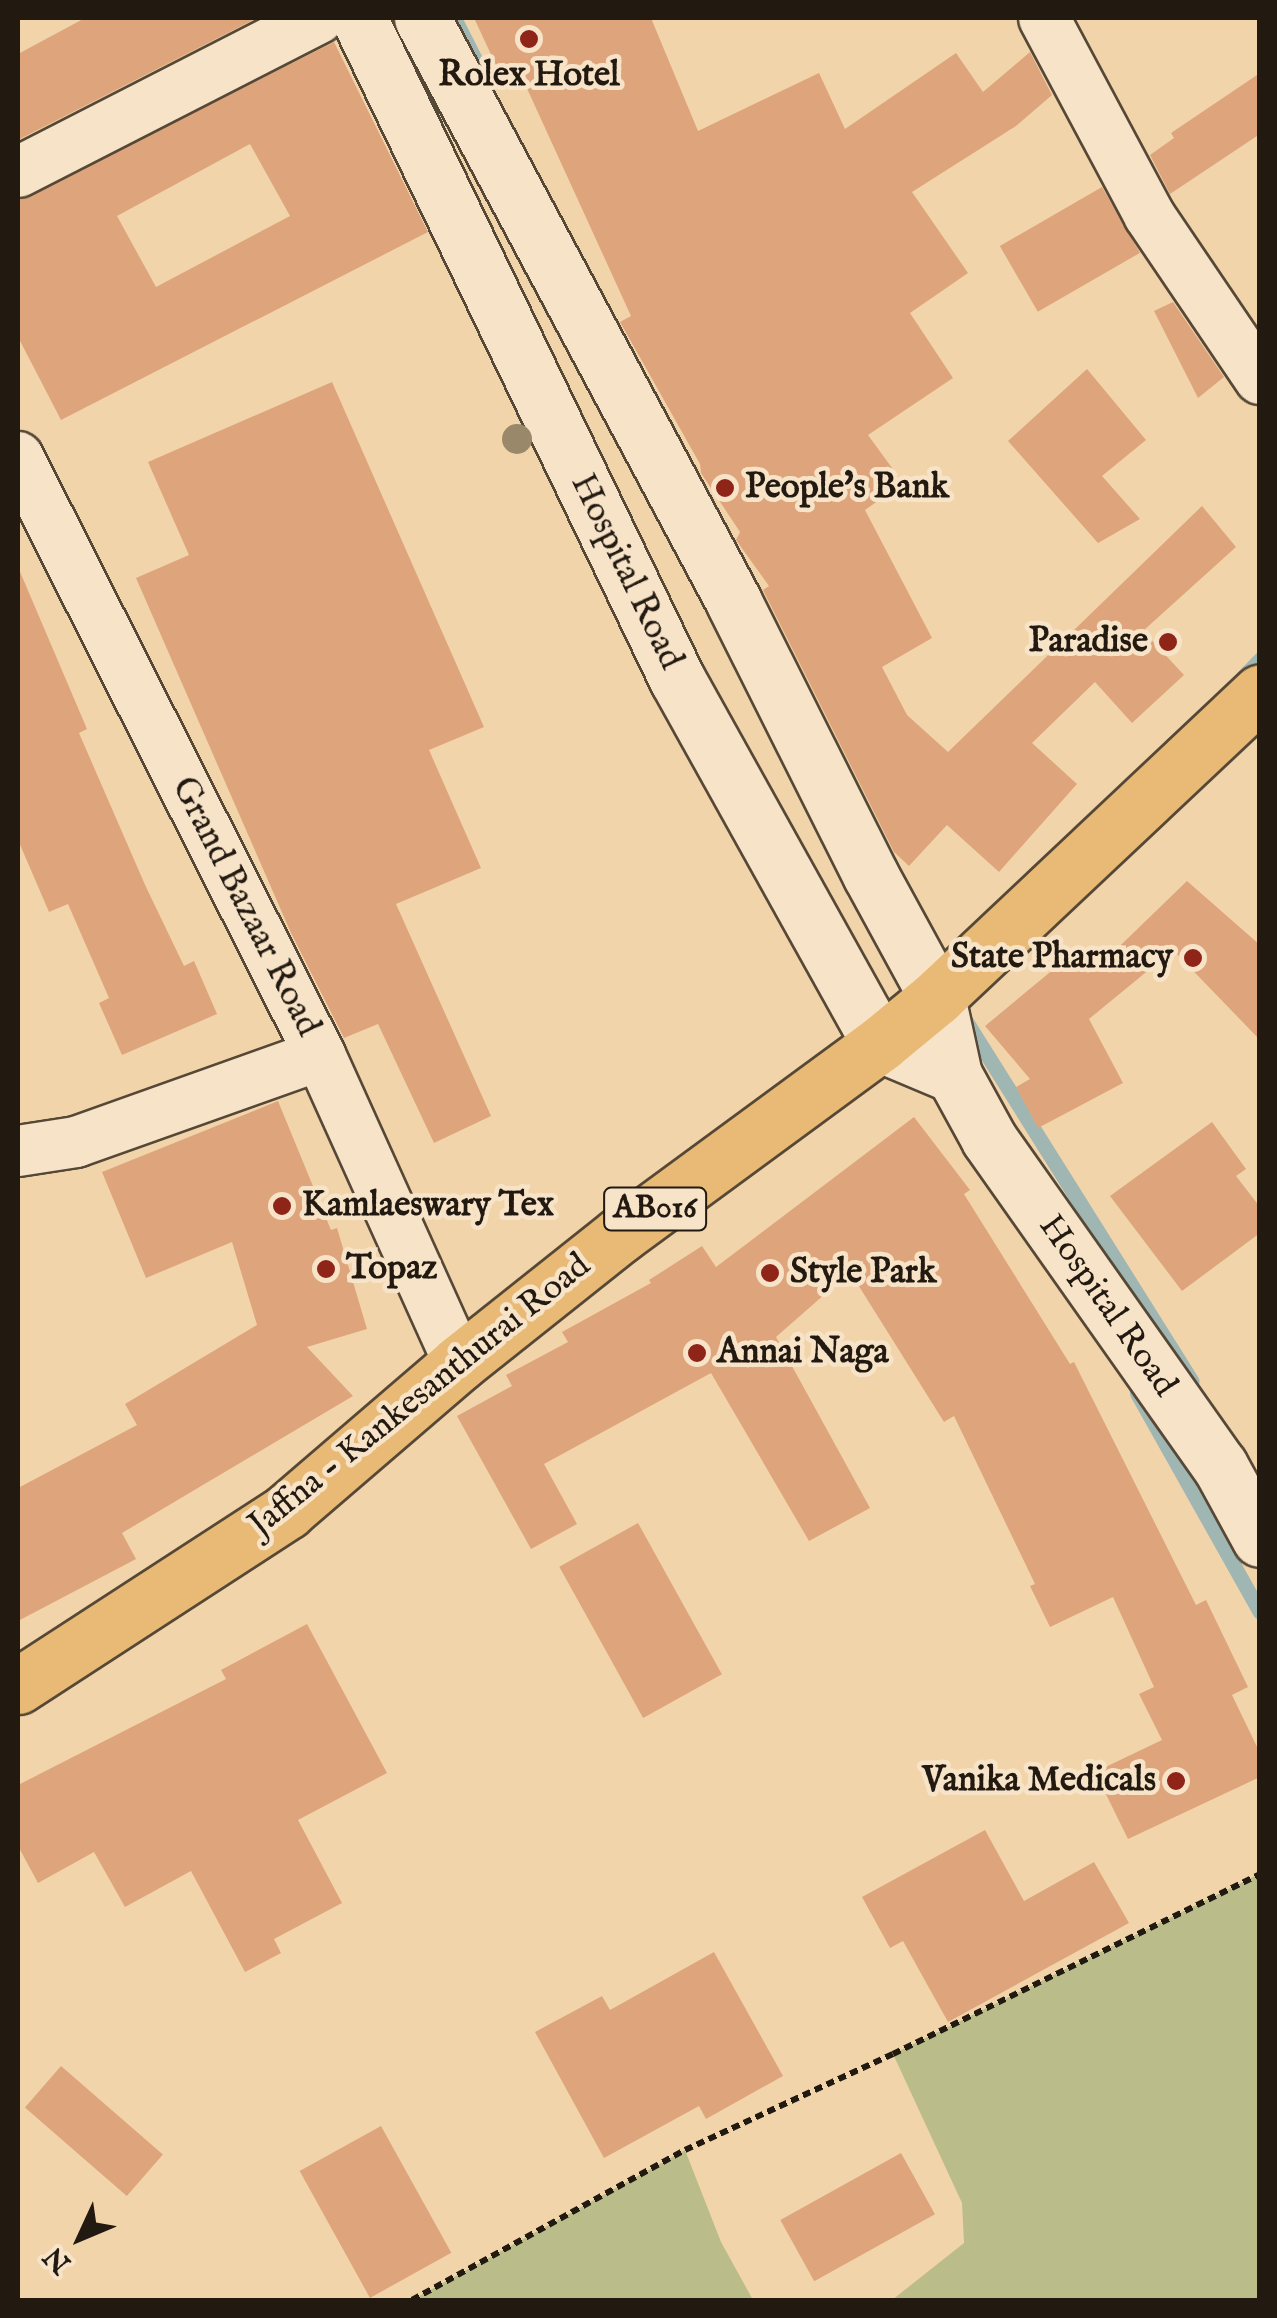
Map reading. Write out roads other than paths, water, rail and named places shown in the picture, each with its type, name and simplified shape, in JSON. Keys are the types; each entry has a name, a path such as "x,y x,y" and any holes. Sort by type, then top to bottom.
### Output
{"main road":[{"name":"Jaffna - Kankesanthurai Road","path":"18,1686 287,1512 458,1363 620,1234 880,1044 938,997 1260,692"}],"street":[{"path":"18,172 319,18"},
{"name":"Hospital Road","path":"359,18 677,678 880,1044"},
{"name":"Hospital Road","path":"422,18 734,602 870,874 938,997 954,1075 989,1140 1220,1466 1260,1538"},
{"path":"1044,18 1150,215 1260,379"},
{"name":"Grand Bazaar Road","path":"18,458 320,1055 458,1363"},
{"path":"880,1044 954,1075"},
{"path":"18,1151 76,1142 320,1055"}],"waterway":[{"path":"454,18 486,81"},
{"path":"1241,679 1260,659"},
{"path":"962,1015 1192,1381"},
{"path":"1137,1393 1260,1612"}],"place":[{"name":"Rolex Hotel","path":"529,39"},
{"name":"People's Bank","path":"725,488"},
{"name":"Paradise","path":"1168,642"},
{"name":"State Pharmacy","path":"1193,958"},
{"name":"Kamlaeswary Tex","path":"282,1206"},
{"name":"Topaz","path":"326,1269"},
{"name":"Style Park","path":"770,1273"},
{"name":"Annai Naga","path":"697,1353"},
{"name":"Vanika Medicals","path":"1176,1781"}]}
